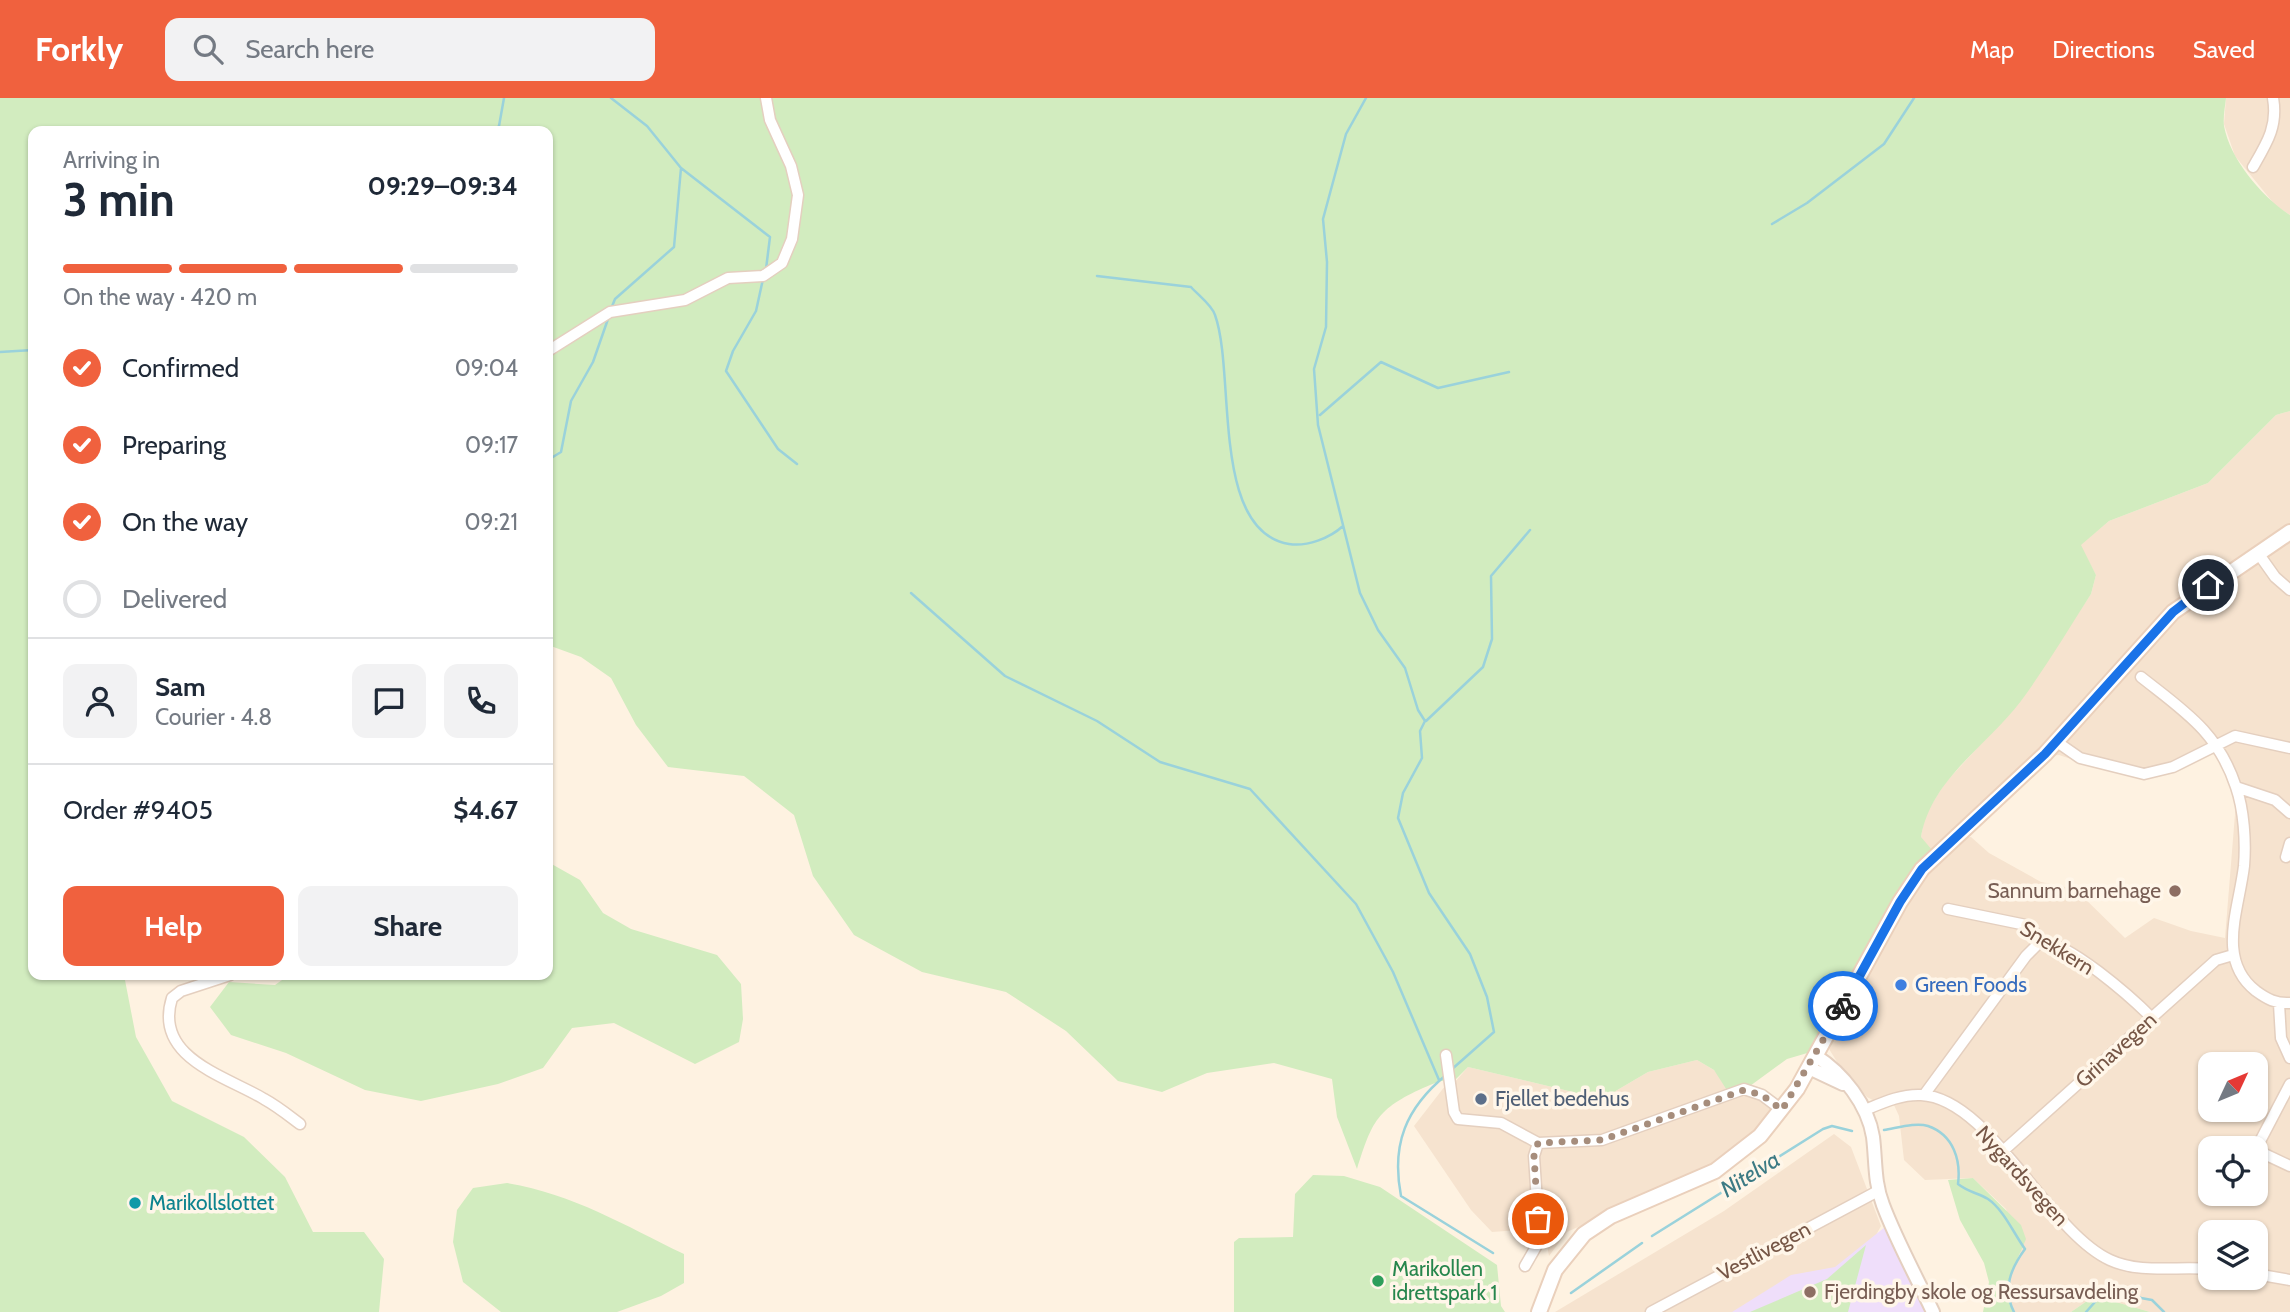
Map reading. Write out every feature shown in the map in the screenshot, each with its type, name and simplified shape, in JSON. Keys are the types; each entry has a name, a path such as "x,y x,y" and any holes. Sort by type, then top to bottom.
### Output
{"main road":[{"path":"1539,1312 1555,1270 1584,1234 1611,1216 1714,1171 1750,1145 1782,1110 1812,1062 1917,875 2057,741 2173,612 2290,532"}],"street":[{"path":"553,348 610,312 685,300 728,278 763,276 782,263 792,239 798,195 792,166 770,120 766,98"},
{"path":"2253,167 2272,136 2276,117 2273,98"},
{"path":"2258,553 2275,577 2290,590"},
{"path":"2141,677 2205,729 2217,744 2236,787 2245,854 2231,941 2233,955 2244,979 2264,996 2284,1003 2281,1038 2290,1058"},
{"path":"2057,741 2080,758 2144,774 2173,767 2235,736 2290,748"},
{"path":"2236,787 2275,800 2290,813"},
{"path":"2286,857 2290,843"},
{"name":"Snekkern","path":"1948,909 2026,925 2034,930 2040,943 2054,944 2072,954 2152,1018"},
{"path":"1865,1110 1905,1096 1924,1095 2026,956 2040,943"},
{"name":"Grinavegen","path":"2003,1152 2216,960 2233,955"},
{"path":"215,980 181,991 172,998 168,1022 174,1038 201,1067 264,1099 300,1124"},
{"path":"1446,1055 1454,1112 1458,1119 1501,1123 1538,1143 1602,1140 1744,1090 1762,1095 1782,1110"},
{"path":"1812,1062 1831,1066 1865,1110 1873,1138 1878,1191 1933,1312"},
{"path":"2263,1136 2290,1084"},
{"name":"Nygardsvegen","path":"1924,1095 1945,1100 1961,1110 2003,1152 2080,1241 2102,1255 2139,1267 2198,1269"},
{"path":"1525,1266 1537,1245 1539,1233 1534,1156 1538,1143"},
{"path":"2268,1155 2290,1166"},
{"name":"Vestlivegen","path":"1651,1312 1878,1191"},
{"path":"2268,1276 2290,1280"}],"shaded area":[{"path":"2226,98 2290,98 2290,215 2275,205 2235,156 2224,124"},
{"path":"2290,411 2290,1312 2150,1312 2108,1300 2087,1301 2071,1312 2014,1312 2007,1300 2010,1276 2020,1255 2006,1209 1973,1178 1925,1180 1904,1160 1899,1116 1894,1105 1878,1103 1867,1097 1844,1073 1829,1049 1921,837 1925,815 1945,783 2018,704 2091,594 2096,575 2080,545 2109,521 2208,483 2276,415","holes":["2214,754 2223,763 2233,781 2236,802 2225,938 2191,931 2154,918 2125,938 2075,889 2041,882 1989,853 1971,837 1962,837 2049,756 2059,755 2104,770 2126,771 2145,770"]},
{"path":"1697,1060 1714,1070 1725,1083 1765,1100 1777,1113 1726,1159 1567,1232 1549,1256 1545,1234 1531,1229 1492,1232 1471,1210 1414,1126 1445,1086 1454,1083 1468,1067 1602,1099 1648,1072"},
{"path":"1834,1134 1851,1147 1881,1226 1875,1237 1827,1279 1750,1312 1555,1312 1724,1211"},
{"path":"1885,1227 1925,1312 1732,1312 1791,1275 1835,1267"}],"green space":[{"path":"0,98 2226,98 2224,126 2227,139 2240,164 2258,188 2290,215 2290,411 2276,415 2208,483 2109,521 2081,545 2096,575 2091,594 2021,701 1962,764 1936,798 1921,837 1938,857 1918,877 1831,1046 1787,1059 1739,1094 1730,1095 1714,1070 1697,1060 1648,1072 1602,1099 1468,1067 1454,1081 1442,1081 1423,1088 1386,1110 1372,1128 1357,1169 1337,1117 1332,1079 1274,1063 1207,1073 1162,1092 1118,1081 1066,1031 1006,992 922,972 854,935 813,876 794,815 744,776 668,767 636,725 611,678 581,657 553,647 553,126 28,126 28,980 125,980 136,1037 172,1101 244,1137 285,1177 313,1232 364,1232 384,1259 379,1312 0,1312"},
{"path":"553,865 580,880 603,913 631,929 717,955 741,984 743,1019 739,1042 695,1064 614,1023 572,1028 543,1068 498,1084 421,1101 365,1090 286,1053 231,1035 210,1007 229,982 275,985 282,980 553,980"},
{"path":"1313,1175 1344,1176 1380,1187 1497,1265 1501,1306 1505,1312 1234,1312 1234,1242 1239,1238 1293,1237 1295,1194"},
{"path":"1973,1178 2021,1225 2026,1239 2009,1284 2010,1303 2014,1312 1983,1312 1989,1282 1984,1263 1960,1220 1948,1180"},
{"path":"507,1183 576,1203 684,1254 684,1283 661,1296 617,1312 501,1312 463,1282 453,1242 457,1210 473,1188"},
{"name":"Fjerdingby skole og Ressursavdeling","path":"1866,1245 1848,1312 1750,1312 1827,1279"},
{"path":"2109,1300 2150,1312 2071,1312 2087,1301"}],"waterway":[{"path":"499,126 504,98"},
{"path":"611,98 647,126 681,168 770,237 766,269"},
{"path":"1366,98 1346,134 1323,219 1327,262 1326,327 1314,369 1318,425 1360,593 1378,630 1405,668 1418,710 1425,721 1420,731 1422,758 1403,793 1398,818 1429,893 1470,954 1487,997 1494,1032 1451,1070"},
{"path":"1772,224 1807,203 1884,144 1914,98"},
{"path":"611,309 615,299 674,247 681,168"},
{"path":"1097,276 1191,287 1213,311 1221,341 1230,446 1236,481 1247,511 1264,533 1289,544 1303,544 1325,538 1343,526"},
{"path":"763,279 756,311 733,351 726,371 778,449 797,464"},
{"path":"553,457 561,452 571,401 593,362 608,319"},
{"path":"0,352 28,350"},
{"path":"1320,415 1381,362 1438,388 1509,372"},
{"path":"1426,721 1483,667 1492,639 1491,576 1530,530"},
{"path":"911,593 1005,676 1097,721 1160,762 1250,789 1356,904 1393,972 1439,1080"},
{"path":"1446,1075 1421,1101 1405,1128 1398,1160 1401,1196 1493,1253"},
{"name":"Nitelva","path":"1884,1130 1918,1125 1937,1130 1950,1142 1954,1150 1958,1166 1958,1184 1988,1199 2004,1216 2025,1249 2010,1279 2009,1295 2014,1312"},
{"name":"Nitelva","path":"1652,1236 1823,1129 1832,1126 1852,1131"},
{"name":"Nitelva","path":"1571,1293 1642,1243"},
{"name":"Nitelva","path":"2086,1312 2103,1293 2124,1288 2141,1298 2152,1300 2164,1312"}],"way so far":[{"path":"1538,1219 1534,1156 1538,1143 1602,1140 1744,1090 1754,1090 1782,1110 1797,1089 1843,1006"}],"place":[{"name":"Sannum barnehage","path":"2175,891"},
{"name":"Green Foods","path":"1901,985"},
{"name":"Fjellet bedehus","path":"1481,1099"},
{"name":"Marikollslottet","path":"135,1203"},
{"name":"Marikollen idrettspark 1","path":"1378,1281"},
{"name":"Fjerdingby skole og Ressursavdeling","path":"1810,1292"}],"route":[{"path":"1843,1006 1908,888 1922,869 2045,754 2173,612 2208,585"}]}
